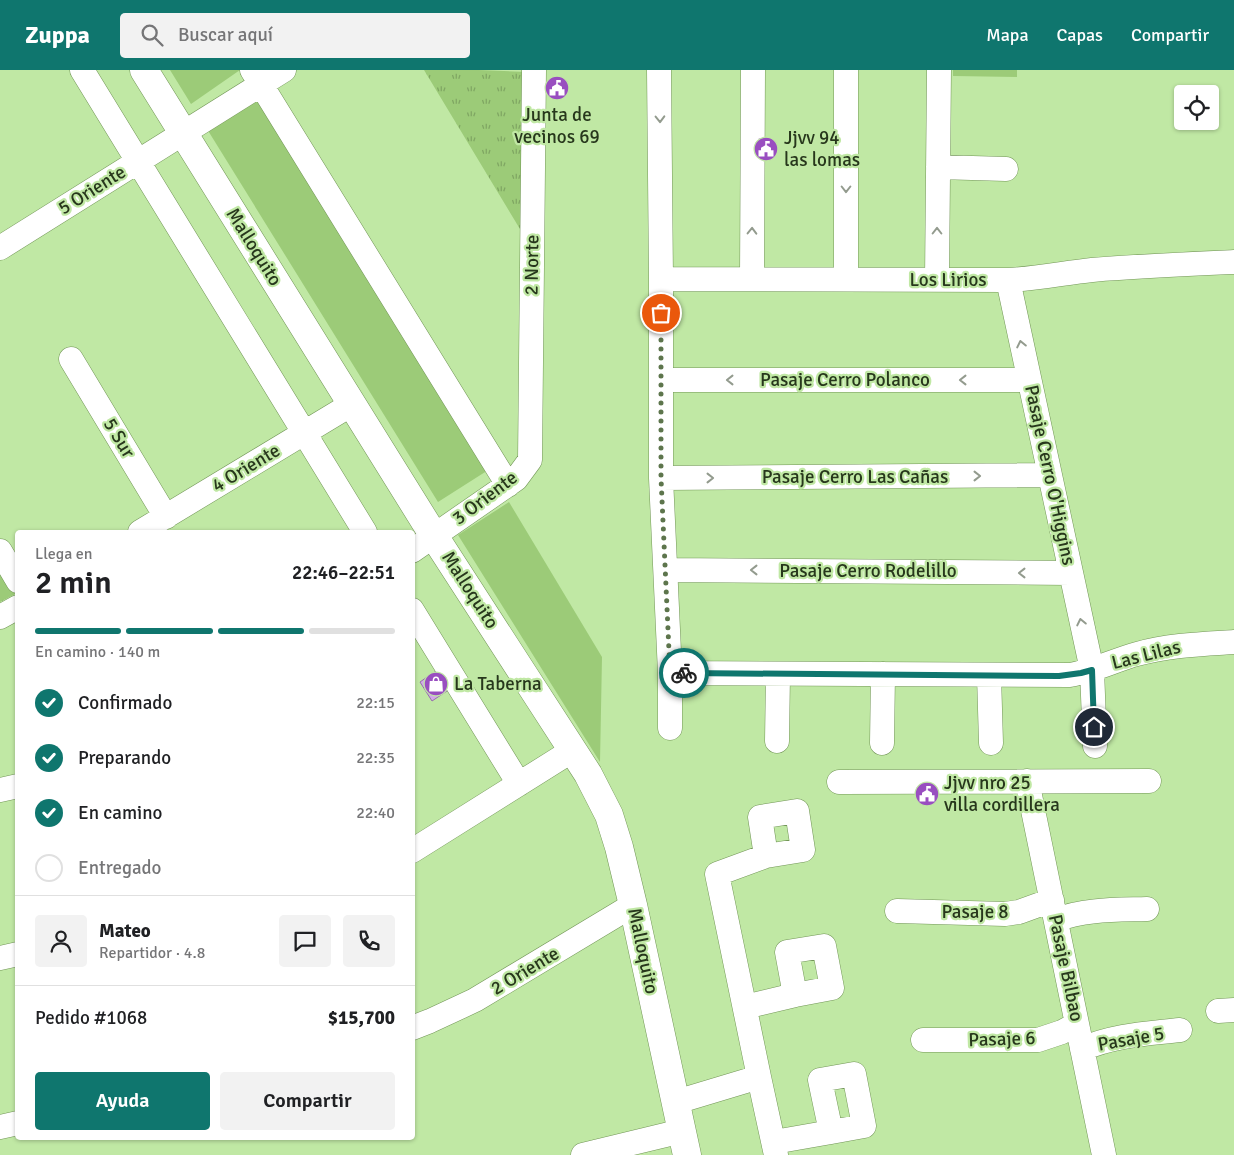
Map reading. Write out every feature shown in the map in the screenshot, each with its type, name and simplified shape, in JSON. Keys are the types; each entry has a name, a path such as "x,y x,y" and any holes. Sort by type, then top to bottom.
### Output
{"street":[{"path":"82,70 364,530"},
{"name":"Malloquito","path":"144,70 352,404 423,543 573,750 609,815 620,847 684,1143"},
{"name":"5 Oriente","path":"0,247 183,133 256,77 284,70"},
{"name":"2 Norte","path":"530,460 534,70"},
{"path":"660,70 661,478 670,673 670,728"},
{"path":"752,279 753,70"},
{"path":"846,70 846,280"},
{"path":"937,280 939,70"},
{"path":"256,77 508,485"},
{"path":"938,167 1006,169"},
{"name":"Los Lirios","path":"661,279 1008,280 1108,268 1234,262"},
{"name":"Pasaje Cerro O'Higgins","path":"1008,280 1092,670 1095,746"},
{"name":"5 Sur","path":"71,359 166,517"},
{"name":"Pasaje Cerro Polanco","path":"661,380 1029,380"},
{"name":"4 Oriente","path":"143,530 352,404"},
{"name":"3 Oriente","path":"423,543 516,479 530,460"},
{"name":"Pasaje Cerro Las Cañas","path":"661,478 1050,476"},
{"path":"0,551 15,576"},
{"name":"Pasaje Cerro Rodelillo","path":"666,570 1070,573"},
{"path":"0,617 15,609"},
{"path":"415,615 519,784"},
{"name":"Las Lilas","path":"670,673 1059,676 1092,670 1121,658 1154,649 1234,642"},
{"path":"777,741 778,674"},
{"path":"882,743 883,674"},
{"path":"989,675 991,743"},
{"path":"415,849 573,750"},
{"name":"Pasaje Bilbao","path":"1027,781 1082,1049 1100,1154"},
{"path":"840,782 1149,781"},
{"path":"0,790 15,787"},
{"path":"766,856 717,874 775,1148 830,1132"},
{"name":"2 Oriente","path":"415,1027 475,1000 633,905"},
{"name":"Pasaje 8","path":"897,911 1005,914 1054,910 1076,914 1092,911 1147,909"},
{"path":"0,958 15,955"},
{"path":"745,1007 795,994"},
{"name":"Pasaje 6","path":"923,1040 1038,1040 1062,1032 1077,1024"},
{"name":"Pasaje 5","path":"1082,1049 1120,1037 1180,1030"},
{"path":"676,1102 759,1077"},
{"path":"0,1127 15,1124"},
{"path":"583,1155 684,1143"}],"green space":[{"path":"170,70 240,70 191,104"},
{"path":"424,70 529,72 523,234"},
{"path":"953,70 1017,70 1017,77 953,76"},
{"path":"258,95 493,467 438,502 207,129"},
{"path":"509,502 602,657 600,762 458,535"},
{"path":"0,566 15,590 15,594 0,602"}],"building":[{"name":"La Taberna","path":"440,668 453,687 432,701 420,682"}],"way so far":[{"path":"661,313 661,478 670,673 684,673"}],"place":[{"name":"Junta de vecinos 69","path":"557,88"},
{"name":"Jjvv 94 las lomas","path":"766,149"},
{"name":"La Taberna","path":"436,684"},
{"name":"Jjvv nro 25 villa cordillera","path":"927,794"}],"route":[{"path":"684,673 1059,676 1092,670 1094,727"}]}
